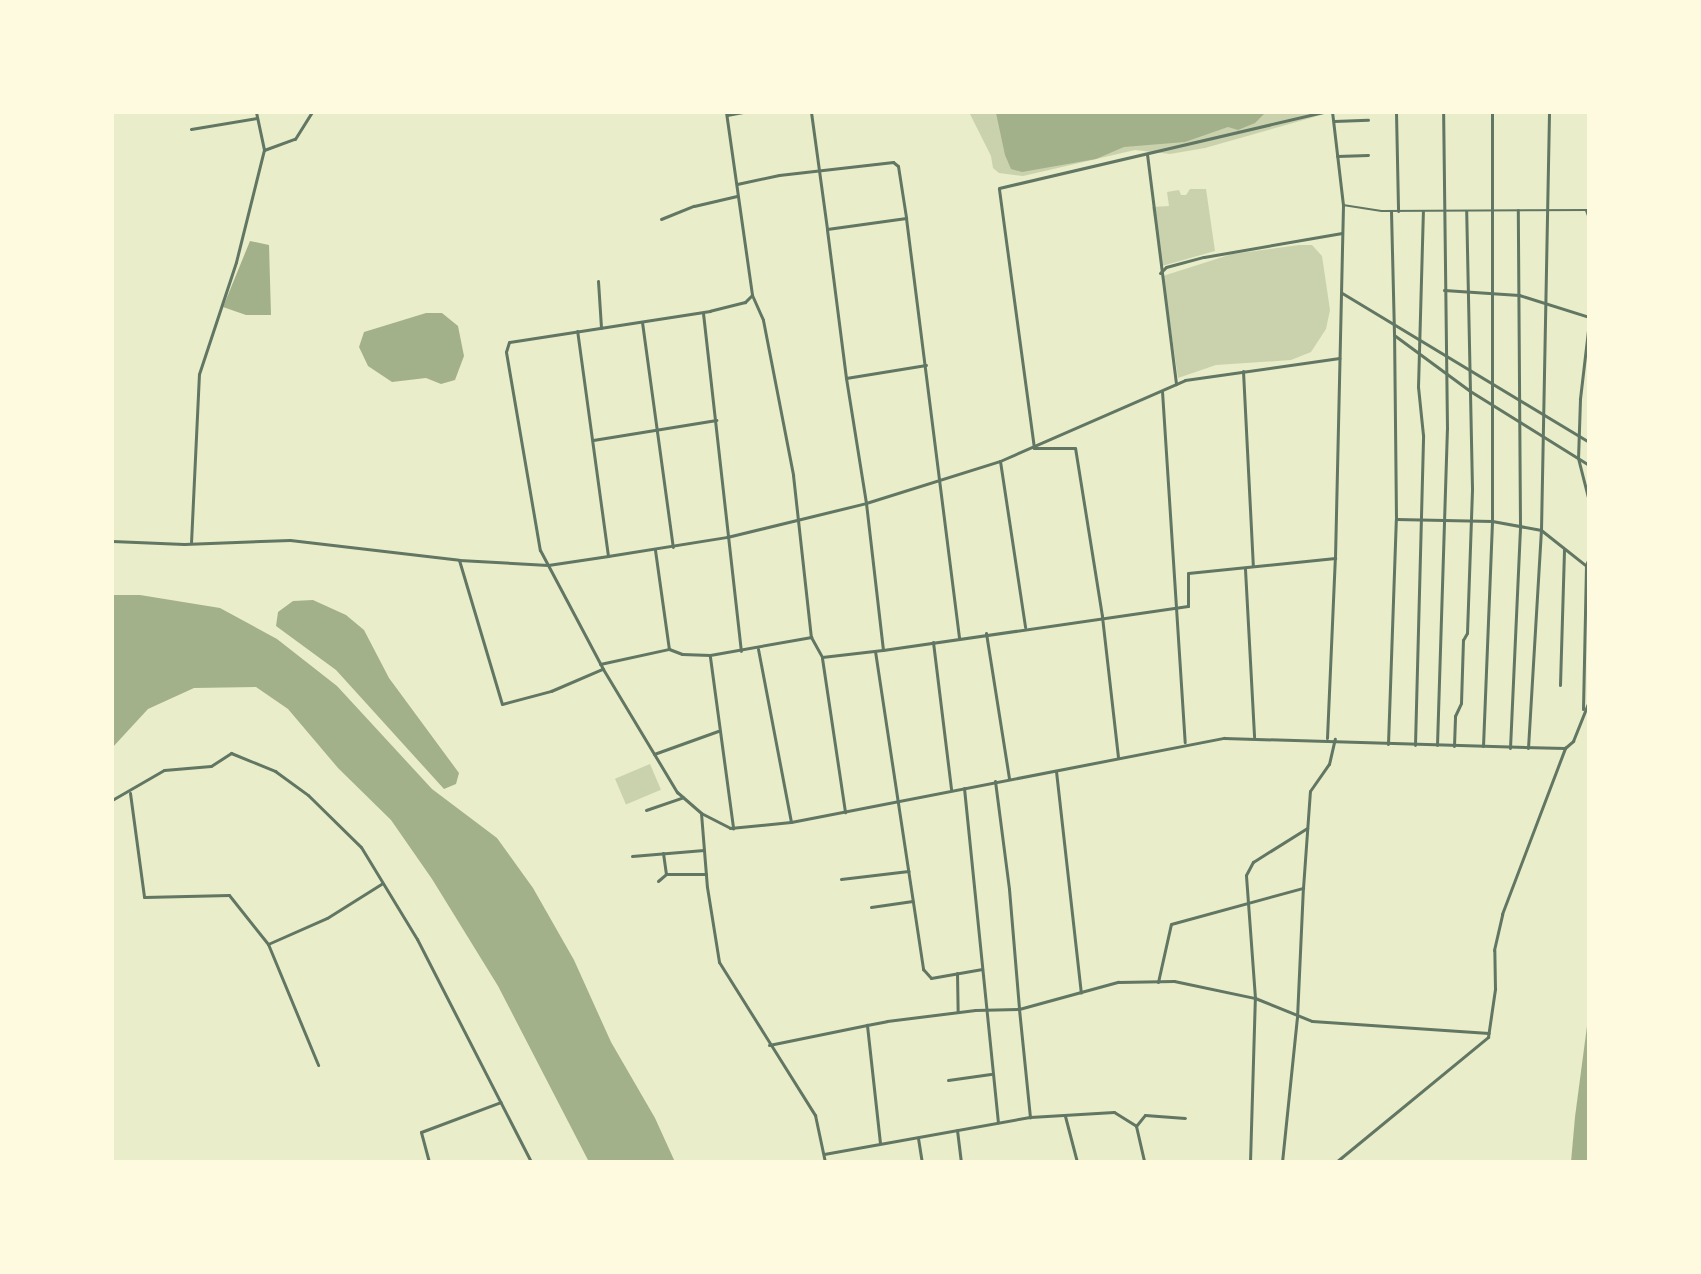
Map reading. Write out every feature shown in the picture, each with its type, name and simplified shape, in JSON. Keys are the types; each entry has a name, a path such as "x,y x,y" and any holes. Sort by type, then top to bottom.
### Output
{"street":[{"path":"191,544 199,374 236,262 264,150 256,112"},
{"path":"264,150 295,139 312,112"},
{"path":"743,112 726,114 737,196 752,295 763,320 793,475 811,637 822,657 845,812"},
{"path":"811,112 866,503 883,650"},
{"path":"1034,448 999,188 1324,112"},
{"path":"1327,738 1335,558 1343,205 1332,112"},
{"path":"1396,112 1398,211"},
{"path":"1437,745 1445,521 1443,112"},
{"path":"1483,746 1492,521 1492,112"},
{"path":"1528,748 1541,530 1549,112"},
{"path":"191,129 257,118"},
{"path":"1334,121 1368,120"},
{"path":"1147,153 1176,384"},
{"path":"1337,156 1368,155"},
{"path":"737,184 779,175 895,163 906,218 926,365 937,481 959,638"},
{"path":"661,219 694,206 737,196"},
{"path":"1510,748 1520,525 1518,210"},
{"path":"1588,210 1589,218"},
{"path":"1388,744 1396,519 1391,211"},
{"path":"1415,745 1423,435 1418,387 1422,353 1423,211"},
{"path":"1454,746 1455,716 1461,703 1463,640 1467,633 1470,521 1466,211"},
{"path":"827,229 906,218"},
{"path":"1160,273 1166,267 1204,257 1342,233"},
{"path":"598,281 601,328"},
{"path":"1444,290 1519,295 1589,320 1580,399 1578,458 1589,501"},
{"path":"1341,293 1394,322 1589,442"},
{"path":"752,295 745,302 702,312 509,342 506,352 530,506 548,565 600,664 654,754 683,797 701,813 733,828 791,822 1186,743 1254,737 1565,748"},
{"path":"702,312 717,420 741,651"},
{"path":"642,322 673,547"},
{"path":"577,331 608,556"},
{"path":"1394,335 1492,406 1589,465"},
{"path":"112,541 191,544 290,540 459,560 548,565 673,547 866,503 1000,461 1176,384 1339,358"},
{"path":"846,378 926,365"},
{"path":"1243,371 1253,566"},
{"path":"1162,391 1174,607 1186,743"},
{"path":"593,440 717,420"},
{"path":"1034,448 1075,448 1102,616 1118,757"},
{"path":"1000,461 1025,627"},
{"path":"1396,519 1492,521 1541,530 1587,566"},
{"path":"655,549 669,649"},
{"path":"1560,685 1564,550"},
{"path":"822,657 1188,606 1188,573 1335,558"},
{"path":"1583,712 1589,558"},
{"path":"459,560 502,704 551,691 603,669"},
{"path":"1245,567 1254,737"},
{"path":"986,633 1009,778"},
{"path":"600,664 669,649 682,654 710,655 811,637"},
{"path":"933,642 952,790"},
{"path":"758,648 791,822"},
{"path":"875,651 923,969 931,978 982,969"},
{"path":"710,655 733,828"},
{"path":"1336,1162 1465,1058 1489,1033 1495,989 1494,950 1502,914 1565,748 1573,741 1589,701"},
{"path":"654,754 719,731"},
{"path":"1282,1162 1297,1018 1310,791 1329,764 1335,739"},
{"path":"112,800 164,770 211,766 231,753 275,771 308,795 361,847 417,939 531,1162"},
{"path":"1056,769 1081,993"},
{"path":"995,781 1009,889 1030,1117"},
{"path":"964,788 998,1123"},
{"path":"130,791 144,897 229,895 268,944 318,1065"},
{"path":"646,810 683,797"},
{"path":"701,813 719,962 815,1115 825,1162"},
{"path":"1250,1162 1255,998 1246,875 1253,862 1307,828"},
{"path":"632,856 704,850"},
{"path":"663,853 666,874"},
{"path":"841,879 909,871"},
{"path":"658,881 666,874 706,874"},
{"path":"268,944 327,918 382,883"},
{"path":"1158,982 1171,924 1303,888"},
{"path":"871,907 913,901"},
{"path":"957,973 958,1012"},
{"path":"769,1045 867,1025 986,1009 1019,1009 1118,982 1174,981 1255,998 1297,1018 1371,1027 1489,1033"},
{"path":"867,1025 880,1143"},
{"path":"948,1080 993,1074"},
{"path":"429,1162 421,1132 501,1102"},
{"path":"824,1154 1030,1117 1114,1112 1136,1126 1144,1162"},
{"path":"1064,1115 1077,1162"},
{"path":"1136,1126 1145,1115 1185,1118"},
{"path":"957,1130 961,1162"},
{"path":"918,1136 922,1162"}],"lane":[{"path":"1343,205 1391,211 1588,210"}],"shaded area":[{"path":"969,112 1328,113 1205,148 1170,154 1135,150 1023,176 999,173 993,168 991,156"},
{"path":"1266,112 1255,123 1238,130 1228,127 1185,142 1124,147 1096,159 1022,172 1011,169 996,113"},
{"path":"1190,189 1206,189 1215,251 1162,266 1152,207 1169,206 1167,192 1179,190 1181,195 1186,195"},
{"path":"250,241 269,245 271,315 246,315 223,307"},
{"path":"1312,245 1322,256 1330,310 1326,329 1311,352 1291,360 1216,365 1178,378 1163,276 1232,254"},
{"path":"426,313 442,313 458,326 464,356 455,380 441,384 426,378 392,382 368,366 359,347 364,332"},
{"path":"112,595 140,595 220,608 277,639 337,686 432,789 497,838 533,888 574,960 611,1042 655,1118 675,1162 589,1162 498,986 432,879 391,820 338,768 288,709 256,687 194,688 148,709 112,748"},
{"path":"313,600 346,615 364,630 389,678 459,773 456,784 444,789 336,670 276,626 278,612 293,601"},
{"path":"650,764 661,790 626,805 615,779"},
{"path":"1589,1011 1589,1162 1571,1162 1575,1117"}]}
